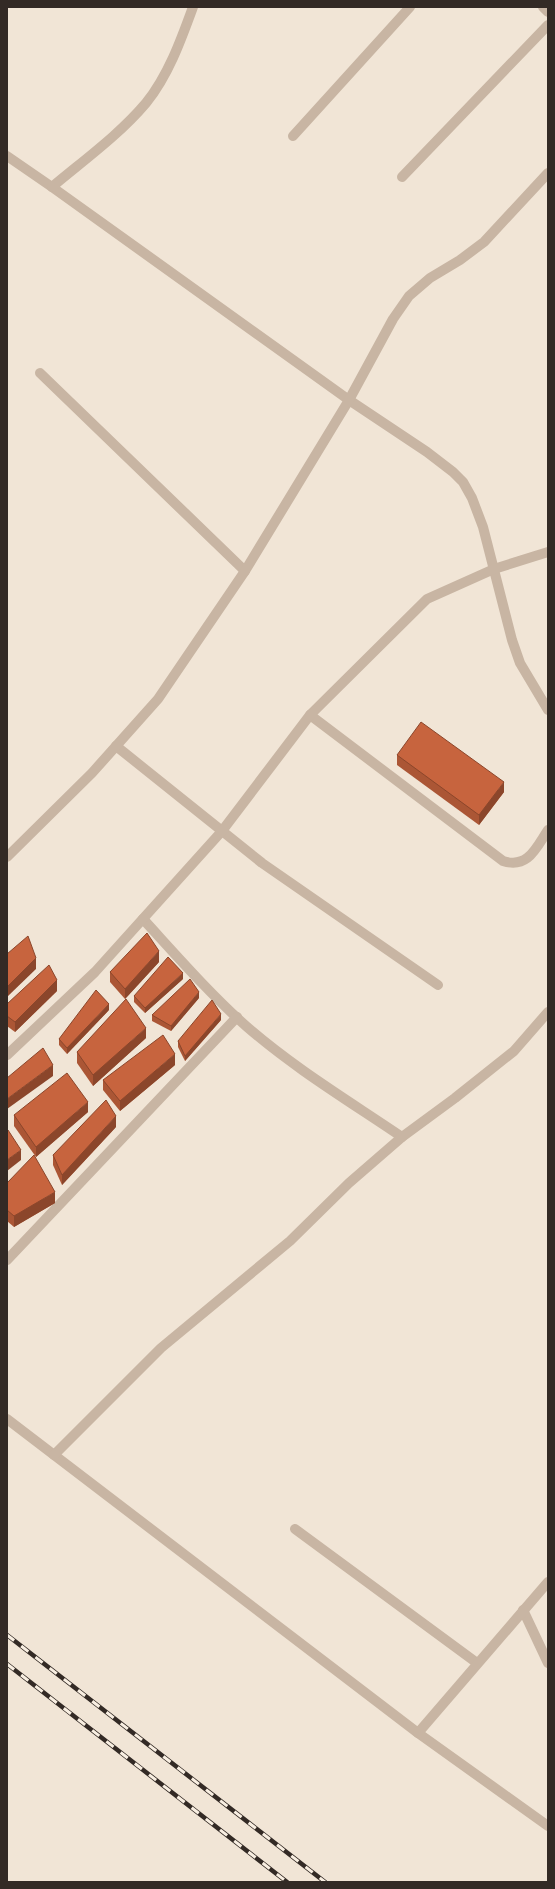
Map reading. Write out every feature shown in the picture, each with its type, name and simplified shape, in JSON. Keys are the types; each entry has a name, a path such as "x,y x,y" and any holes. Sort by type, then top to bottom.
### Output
{"street":[{"path":"52,187 126,125 147,102 168,68 193,7"},
{"path":"293,136 410,7"},
{"path":"543,7 548,12"},
{"path":"402,177 548,25"},
{"path":"7,156 349,400 427,452 453,472 463,482 472,498 483,527 512,640 520,663 548,710"},
{"path":"7,857 92,773 158,699 245,571 349,400 393,319 409,296 430,278 460,260 484,242 548,173"},
{"path":"40,373 245,571"},
{"path":"7,1055 95,972 222,831 310,715 427,599 494,569 548,552"},
{"path":"310,715 503,861 512,864 524,861 532,854 548,830"},
{"path":"116,746 262,863 438,985"},
{"path":"143,919 212,994 237,1017 293,1063 402,1137"},
{"path":"54,1455 161,1348 290,1241 349,1183 402,1137 455,1098 514,1051 548,1012"},
{"path":"7,1260 237,1017"},
{"path":"7,1419 418,1733 548,1826"},
{"path":"295,1529 477,1664"},
{"path":"418,1733 548,1582"},
{"path":"523,1610 548,1663"}],"building":[{"path":"421,722 504,782 479,815 397,755"},
{"path":"147,933 159,951 125,989 110,972"},
{"path":"28,936 36,958 7,987 7,954"},
{"path":"168,957 183,973 145,1008 134,996"},
{"path":"49,965 57,980 15,1022 7,1016 7,1004"},
{"path":"190,979 199,992 171,1026 152,1015"},
{"path":"96,990 109,1004 67,1048 59,1039"},
{"path":"126,999 146,1028 93,1075 77,1052"},
{"path":"212,1000 221,1014 185,1056 178,1041"},
{"path":"163,1035 175,1054 120,1101 103,1080"},
{"path":"43,1048 53,1065 7,1099 7,1078"},
{"path":"67,1073 88,1102 36,1147 14,1115"},
{"path":"106,1100 116,1116 62,1175 53,1155"},
{"path":"7,1130 21,1150 7,1160"},
{"path":"34,1155 55,1192 14,1216 7,1210 7,1183"}],"railway":[{"path":"7,1635 325,1882"},
{"path":"7,1664 287,1882"}]}
